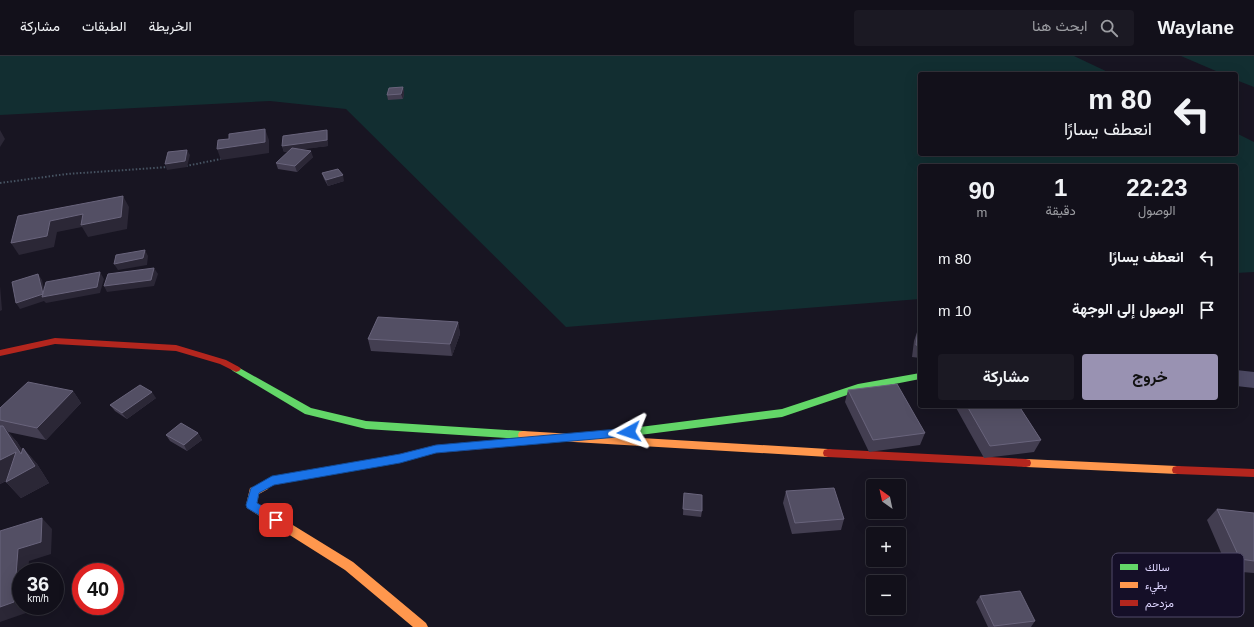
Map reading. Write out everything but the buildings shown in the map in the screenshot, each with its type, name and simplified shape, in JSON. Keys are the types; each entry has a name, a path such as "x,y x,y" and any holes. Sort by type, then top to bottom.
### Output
{"street":[{"path":"0,353 55,341 176,348 223,362 308,411 366,425 932,459 1254,473"},
{"path":"422,627 349,566 251,505 254,491 272,481 400,458 436,449 645,431 782,413 858,388 918,376"},
{"path":"1238,378 1254,380"}],"path":[{"path":"180,167 221,159"},
{"path":"0,183 67,174 173,167"}],"green space":[{"path":"0,56 1074,56 1108,72 918,72 918,156 1238,156 1238,134 1254,142 1254,272 1238,273 1238,164 918,164 918,299 566,327 346,109 270,101 0,115"},
{"path":"1181,56 1254,56 1254,87 1238,81 1238,72 1218,72"}],"traffic: fast":[{"path":"236,369 308,411 366,425 523,435"},
{"path":"632,432 782,413 858,388 918,376"}],"traffic: slow":[{"path":"523,435 828,453"},
{"path":"1026,463 1177,470"},
{"path":"264,486 254,491 251,505 349,566 422,627"}],"traffic: jam":[{"path":"0,353 55,341 176,348 223,362 236,369"},
{"path":"264,486 272,481 400,458 436,449 496,444"},
{"path":"828,453 1026,463"},
{"path":"1177,470 1254,473"}],"route":[{"path":"276,520 251,505 254,491 272,481 400,458 436,449 629,432"}]}
